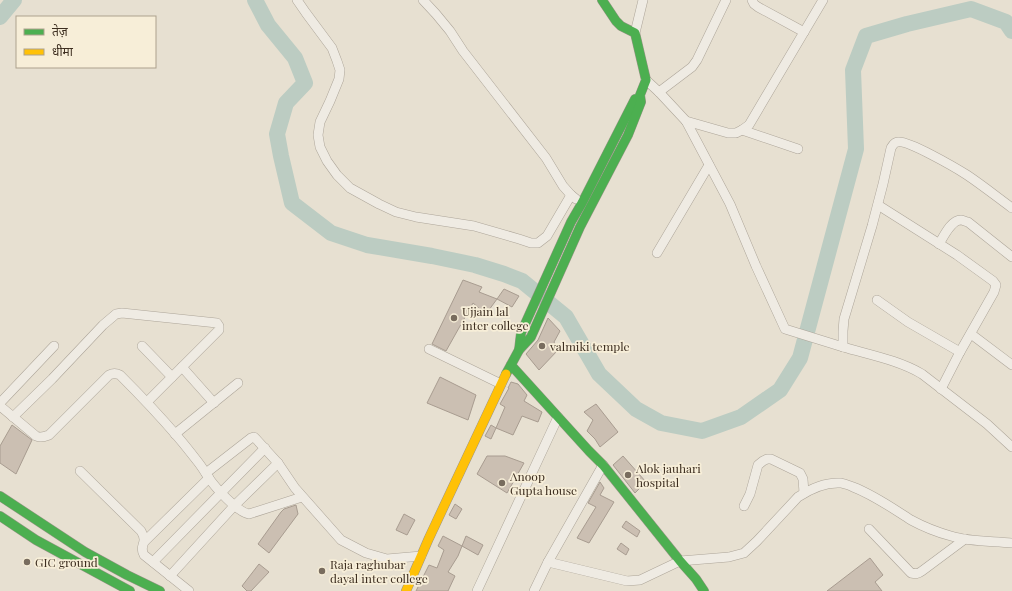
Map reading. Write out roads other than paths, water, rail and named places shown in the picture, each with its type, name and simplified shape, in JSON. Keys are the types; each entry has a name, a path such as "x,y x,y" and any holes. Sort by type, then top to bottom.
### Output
{"street":[{"path":"297,0 332,48 338,61 340,70 339,79 320,122 318,135 320,147 327,161 337,175 350,188 396,212 416,217 474,226 531,244 538,243 547,236 571,195"},
{"path":"423,0 450,31 463,51 546,158 563,186 571,195 582,203"},
{"path":"602,0 616,21 621,26 634,33"},
{"path":"406,591 501,384 519,350 532,337 580,227 628,135 641,102 640,95 646,80 634,33 643,0"},
{"path":"659,92 692,67 698,60 726,0"},
{"path":"752,0 758,7 804,32"},
{"path":"686,121 736,133 749,125 823,0"},
{"path":"646,80 686,121 730,204 785,329 903,364 922,374 987,424 1012,447"},
{"path":"519,350 521,332 571,222 635,98 640,95"},
{"path":"742,130 798,149"},
{"path":"843,347 844,319 884,184 891,148 894,143 904,142 916,147 967,175 1012,208"},
{"path":"656,252 709,165"},
{"path":"878,205 957,255 996,285 994,292 941,389"},
{"path":"939,244 951,225 962,220 968,222 1012,257"},
{"path":"877,300 908,322 960,352"},
{"path":"13,417 114,315 119,313 217,323 219,330 147,402"},
{"path":"971,334 1012,365"},
{"path":"54,346 0,405 36,436 42,437 49,435 109,375 116,373 120,375 147,402 175,434 221,492 234,506 245,514 302,497"},
{"path":"142,346 172,377"},
{"path":"429,349 501,384"},
{"path":"511,365 589,452 603,465 696,579 704,591"},
{"path":"182,367 214,403"},
{"path":"175,434 238,383"},
{"path":"478,591 558,417"},
{"path":"189,591 144,555 142,548 145,541 207,475 251,438 255,438 278,462 302,497 341,540 366,553 387,559 421,556"},
{"path":"153,562 265,448"},
{"path":"744,506 750,494 758,465 767,459 771,459 800,473 803,479 804,493"},
{"path":"170,576 234,506 278,462"},
{"path":"535,591 548,562 603,465"},
{"path":"80,471 141,531 145,541"},
{"path":"548,562 627,581 640,580 680,561 729,557 744,553 757,542 798,497 825,484 843,483 860,489 912,520 951,536 965,539 1012,543"},
{"path":"0,496 85,552 160,591"},
{"path":"0,516 36,540 130,591"},
{"path":"869,529 911,573 915,574 918,574 965,539"}],"waterway":[{"path":"0,17 14,0"},
{"path":"255,0 268,25 295,58 305,83 286,103 277,134 292,203 331,233 367,245 475,265 522,281 566,317 599,374 636,409 661,423 702,431 741,417 780,390 800,358 856,149 853,70 866,36 907,24 971,9 1006,22 1012,31"}],"place":[{"name":"Ujjain lal inter college","path":"454,318"},
{"name":"valmiki temple","path":"542,346"},
{"name":"Alok jauhari hospital","path":"628,475"},
{"name":"Anoop Gupta house","path":"502,483"},
{"name":"GIC ground","path":"27,562"},
{"name":"Raja raghubar dayal inter college","path":"322,571"}]}
